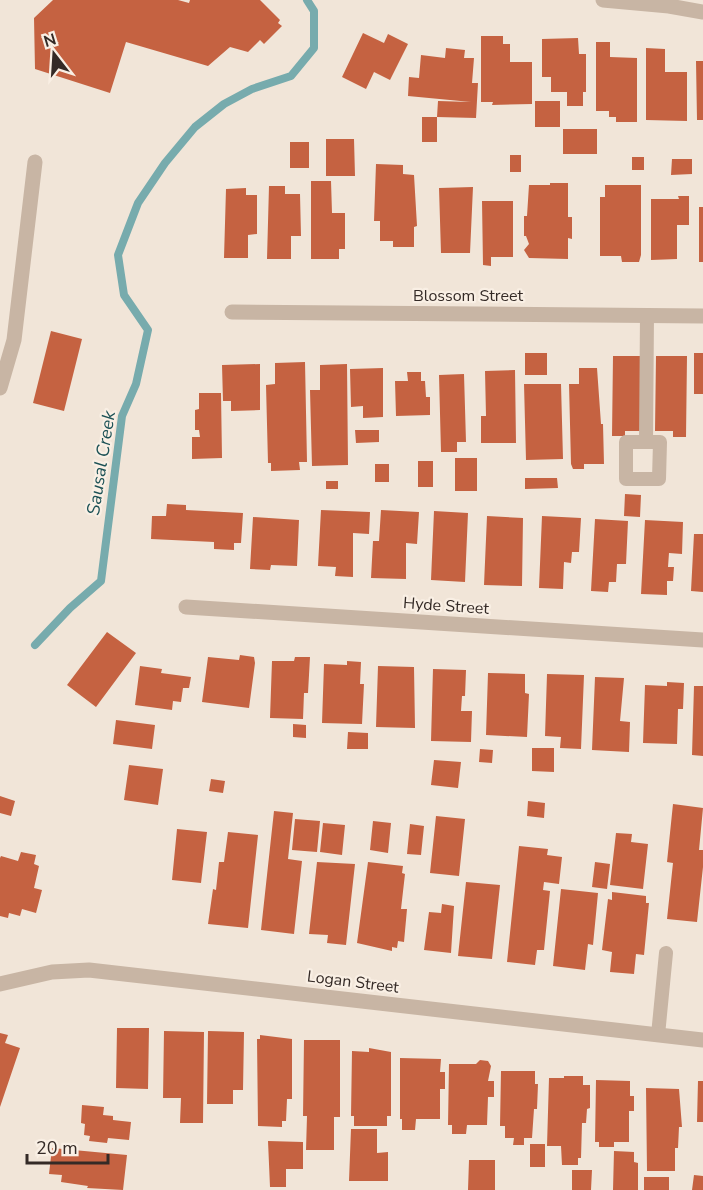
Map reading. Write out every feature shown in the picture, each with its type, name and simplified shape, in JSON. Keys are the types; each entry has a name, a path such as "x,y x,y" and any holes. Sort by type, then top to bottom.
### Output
{"street":[{"path":"603,0 669,6 703,12"},
{"path":"0,388 14,340 35,162"},
{"name":"Blossom Street","path":"232,312 703,316"},
{"name":"Hyde Street","path":"186,607 703,640"},
{"name":"Logan Street","path":"0,984 52,972 89,969 703,1040"}],"lane":[{"path":"646,442 647,315"},
{"path":"658,1035 666,953"}],"building":[{"path":"53,0 178,0 189,3 190,0 260,0 280,20 278,23 282,26 264,44 260,40 248,52 230,47 208,66 126,42 110,93 35,69 34,18"},
{"path":"363,33 384,43 388,34 408,44 390,80 374,72 366,89 342,77"},
{"path":"481,36 503,36 503,44 510,44 510,62 532,62 532,104 492,105 493,102 481,102"},
{"path":"578,38 579,54 586,54 586,92 583,92 583,106 567,106 567,92 551,92 551,77 542,77 542,39"},
{"path":"596,42 610,42 610,57 637,58 637,122 616,122 616,117 609,117 609,111 596,111"},
{"path":"446,48 465,50 464,58 474,58 472,83 478,83 476,118 437,117 438,101 471,102 408,96 409,77 419,78 421,55 445,58"},
{"path":"646,48 665,49 665,72 687,72 687,121 646,120"},
{"path":"696,61 703,61 703,120 697,120"},
{"path":"535,101 560,101 560,127 535,127"},
{"path":"422,117 437,117 437,142 422,142"},
{"path":"563,129 597,129 597,154 563,154"},
{"path":"326,139 354,139 355,176 326,176"},
{"path":"290,142 309,142 309,168 290,168"},
{"path":"510,155 521,155 521,172 510,172"},
{"path":"632,157 644,157 644,170 632,170"},
{"path":"672,159 692,159 692,174 671,175"},
{"path":"376,164 403,165 403,174 414,175 417,226 414,227 414,247 393,247 393,241 380,241 380,221 374,221"},
{"path":"311,181 331,181 332,213 345,213 345,249 339,249 339,259 311,259"},
{"path":"550,183 568,183 568,217 572,217 572,239 568,238 568,259 529,258 524,250 529,244 524,236 524,216 527,216 529,185 550,185"},
{"path":"605,185 641,185 641,255 639,262 622,262 621,256 600,256 600,197 605,197"},
{"path":"269,186 285,186 285,194 300,194 301,236 291,236 291,259 267,259"},
{"path":"473,187 470,253 441,253 439,188"},
{"path":"246,188 246,195 257,195 257,234 248,235 248,258 224,258 226,189"},
{"path":"678,196 689,196 689,225 677,225 677,259 651,260 651,199 679,199"},
{"path":"482,201 513,201 513,257 491,257 491,266 483,265"},
{"path":"699,207 703,207 703,262 699,262"},
{"path":"51,331 82,339 64,411 33,403"},
{"path":"525,353 547,353 547,375 525,375"},
{"path":"694,353 703,353 703,394 694,394"},
{"path":"613,356 644,356 643,431 625,431 625,436 612,436"},
{"path":"656,356 687,356 686,437 673,437 673,431 655,431"},
{"path":"305,362 307,462 299,462 300,470 271,471 271,463 268,463 266,385 275,384 275,363"},
{"path":"260,364 260,410 231,411 231,401 223,401 222,365"},
{"path":"347,364 348,465 312,466 310,390 320,390 320,365"},
{"path":"383,368 383,417 363,418 363,406 351,407 350,369"},
{"path":"579,368 597,368 601,424 603,424 604,464 584,464 584,469 573,469 569,384 579,384"},
{"path":"515,370 516,443 481,443 481,416 486,416 485,371"},
{"path":"407,372 421,372 421,381 425,381 426,397 430,397 430,415 396,416 395,381 408,381"},
{"path":"464,374 466,442 457,442 457,452 441,452 439,375"},
{"path":"524,384 561,384 563,459 526,460"},
{"path":"199,393 221,393 222,458 192,459 192,437 200,437 199,430 195,430 195,410 199,409"},
{"path":"355,430 379,430 379,442 356,443"},
{"path":"455,458 477,458 477,491 455,491"},
{"path":"418,461 433,461 433,487 418,487"},
{"path":"375,464 389,464 389,482 375,482"},
{"path":"525,478 557,478 558,488 525,489"},
{"path":"326,481 338,481 338,489 326,489"},
{"path":"625,494 641,495 640,517 624,516"},
{"path":"167,504 186,505 186,510 243,513 241,543 234,543 234,550 214,549 214,542 151,539 152,516 166,516"},
{"path":"321,510 370,512 369,534 353,533 353,577 335,576 336,567 318,566"},
{"path":"381,510 419,512 417,544 406,543 406,579 371,578 373,541 379,541"},
{"path":"434,511 468,513 465,582 431,580"},
{"path":"487,516 523,518 522,586 484,585"},
{"path":"542,516 581,518 579,552 572,552 571,563 564,562 563,589 539,588"},
{"path":"253,517 299,520 297,566 271,565 270,570 250,569"},
{"path":"595,519 628,521 626,564 617,564 616,582 609,582 608,592 591,591"},
{"path":"645,520 683,522 682,554 669,553 668,567 674,567 673,581 667,581 667,595 641,594"},
{"path":"694,534 703,534 703,592 691,591"},
{"path":"107,632 136,653 96,707 67,685"},
{"path":"240,655 254,657 249,708 202,702 208,657 239,660"},
{"path":"295,657 310,657 308,693 304,693 303,719 270,718 272,661 294,661"},
{"path":"347,661 361,662 360,684 364,684 362,724 322,723 324,664 347,665"},
{"path":"140,666 162,669 161,673 191,677 189,688 183,688 181,702 173,701 172,710 135,705"},
{"path":"378,666 414,667 415,728 376,727"},
{"path":"433,669 466,670 465,696 462,696 461,711 472,711 471,742 431,741"},
{"path":"488,673 525,674 525,693 529,694 527,737 486,735"},
{"path":"547,674 584,675 581,749 560,748 561,737 545,736"},
{"path":"595,677 624,678 620,721 630,722 629,752 592,750"},
{"path":"667,682 684,683 683,709 678,709 677,744 643,743 645,685 667,686"},
{"path":"694,686 703,686 703,756 692,755"},
{"path":"116,720 155,725 152,749 113,744"},
{"path":"293,724 306,725 306,738 293,737"},
{"path":"348,732 368,733 368,749 347,749"},
{"path":"532,748 554,748 554,772 532,771"},
{"path":"480,749 493,750 492,763 479,762"},
{"path":"434,760 461,762 458,788 431,785"},
{"path":"129,765 163,769 158,805 124,800"},
{"path":"211,779 225,781 223,793 209,791"},
{"path":"0,796 15,801 11,816 0,813"},
{"path":"528,801 545,803 544,818 527,816"},
{"path":"673,804 703,808 699,850 703,850 703,867 697,922 667,919 673,863 667,862"},
{"path":"274,811 293,813 288,859 302,861 294,934 261,930"},
{"path":"436,816 465,819 459,876 430,873"},
{"path":"295,819 320,821 317,852 292,850"},
{"path":"373,821 391,823 388,853 370,850"},
{"path":"323,823 345,825 342,855 320,852"},
{"path":"410,824 424,826 421,855 407,854"},
{"path":"177,829 207,832 201,883 172,880"},
{"path":"228,832 258,835 248,928 208,924 213,889 216,890 219,862 224,862"},
{"path":"616,833 632,834 631,842 648,844 643,889 610,885"},
{"path":"519,846 548,849 547,855 562,857 559,884 544,882 543,890 550,891 544,950 537,950 535,965 507,962"},
{"path":"21,852 36,855 34,864 39,866 34,888 42,890 36,913 22,909 20,916 9,913 8,918 0,916 0,858 1,856 18,861"},
{"path":"317,862 355,864 346,945 327,943 328,935 309,934"},
{"path":"368,862 403,866 402,873 405,874 401,909 407,909 404,942 398,941 397,948 392,947 392,951 357,943"},
{"path":"595,862 610,864 607,889 592,887"},
{"path":"466,882 500,885 492,959 458,956"},
{"path":"561,889 598,893 593,945 588,944 585,970 553,966"},
{"path":"612,892 646,896 646,903 649,903 644,955 636,954 634,974 610,972 612,952 602,950 608,899 612,900"},
{"path":"442,904 454,906 451,953 424,950 429,912 441,913"},
{"path":"117,1028 149,1028 148,1089 116,1088"},
{"path":"164,1031 204,1032 203,1123 180,1123 181,1098 163,1098"},
{"path":"208,1031 244,1032 243,1090 233,1090 233,1104 207,1104"},
{"path":"0,1033 8,1035 5,1043 20,1048 0,1107"},
{"path":"260,1035 292,1039 292,1099 287,1099 286,1121 282,1121 282,1127 258,1126 257,1039 260,1039"},
{"path":"304,1040 340,1040 340,1117 334,1117 334,1150 306,1150 307,1116 303,1116"},
{"path":"369,1048 391,1052 391,1116 387,1116 387,1126 354,1126 354,1116 351,1116 352,1051 369,1052"},
{"path":"400,1058 441,1059 440,1072 445,1072 445,1089 440,1089 440,1119 416,1119 415,1130 402,1130"},
{"path":"480,1060 488,1061 491,1066 488,1081 494,1081 494,1097 488,1097 487,1125 467,1125 466,1134 452,1134 452,1125 448,1125 449,1064 476,1064"},
{"path":"501,1071 535,1071 535,1084 538,1084 537,1109 534,1109 532,1138 524,1138 524,1145 513,1145 514,1138 505,1138 505,1126 500,1126"},
{"path":"564,1076 583,1076 583,1085 590,1085 590,1108 587,1109 586,1123 582,1123 581,1158 578,1158 578,1165 562,1165 561,1146 547,1146 549,1078 564,1078"},
{"path":"596,1080 630,1081 630,1096 634,1096 634,1111 629,1111 629,1142 614,1142 614,1147 599,1147 599,1142 595,1142"},
{"path":"698,1081 703,1081 703,1122 697,1122"},
{"path":"646,1088 679,1089 682,1127 679,1127 678,1148 675,1148 675,1171 647,1171"},
{"path":"82,1105 104,1107 103,1115 113,1116 113,1120 131,1122 129,1140 108,1138 107,1143 89,1141 90,1136 84,1135 85,1124 81,1123"},
{"path":"351,1129 377,1129 377,1153 388,1152 388,1181 349,1181"},
{"path":"268,1141 303,1142 303,1169 286,1169 286,1187 270,1187"},
{"path":"530,1144 545,1144 545,1167 530,1167"},
{"path":"52,1148 127,1155 123,1190 87,1188 88,1186 61,1182 62,1175 49,1174"},
{"path":"614,1151 634,1152 634,1162 638,1163 638,1190 613,1190"},
{"path":"469,1160 495,1160 495,1190 468,1190"},
{"path":"572,1170 592,1170 591,1190 572,1190"},
{"path":"694,1175 703,1176 703,1190 692,1190"},
{"path":"644,1177 669,1177 669,1190 644,1190"}],"waterway":[{"name":"Sausal Creek","path":"35,645 70,608 101,581 122,416 136,384 148,330 124,295 118,255 138,203 165,163 195,127 224,104 252,89 291,76 314,48 314,11 307,0"}]}
